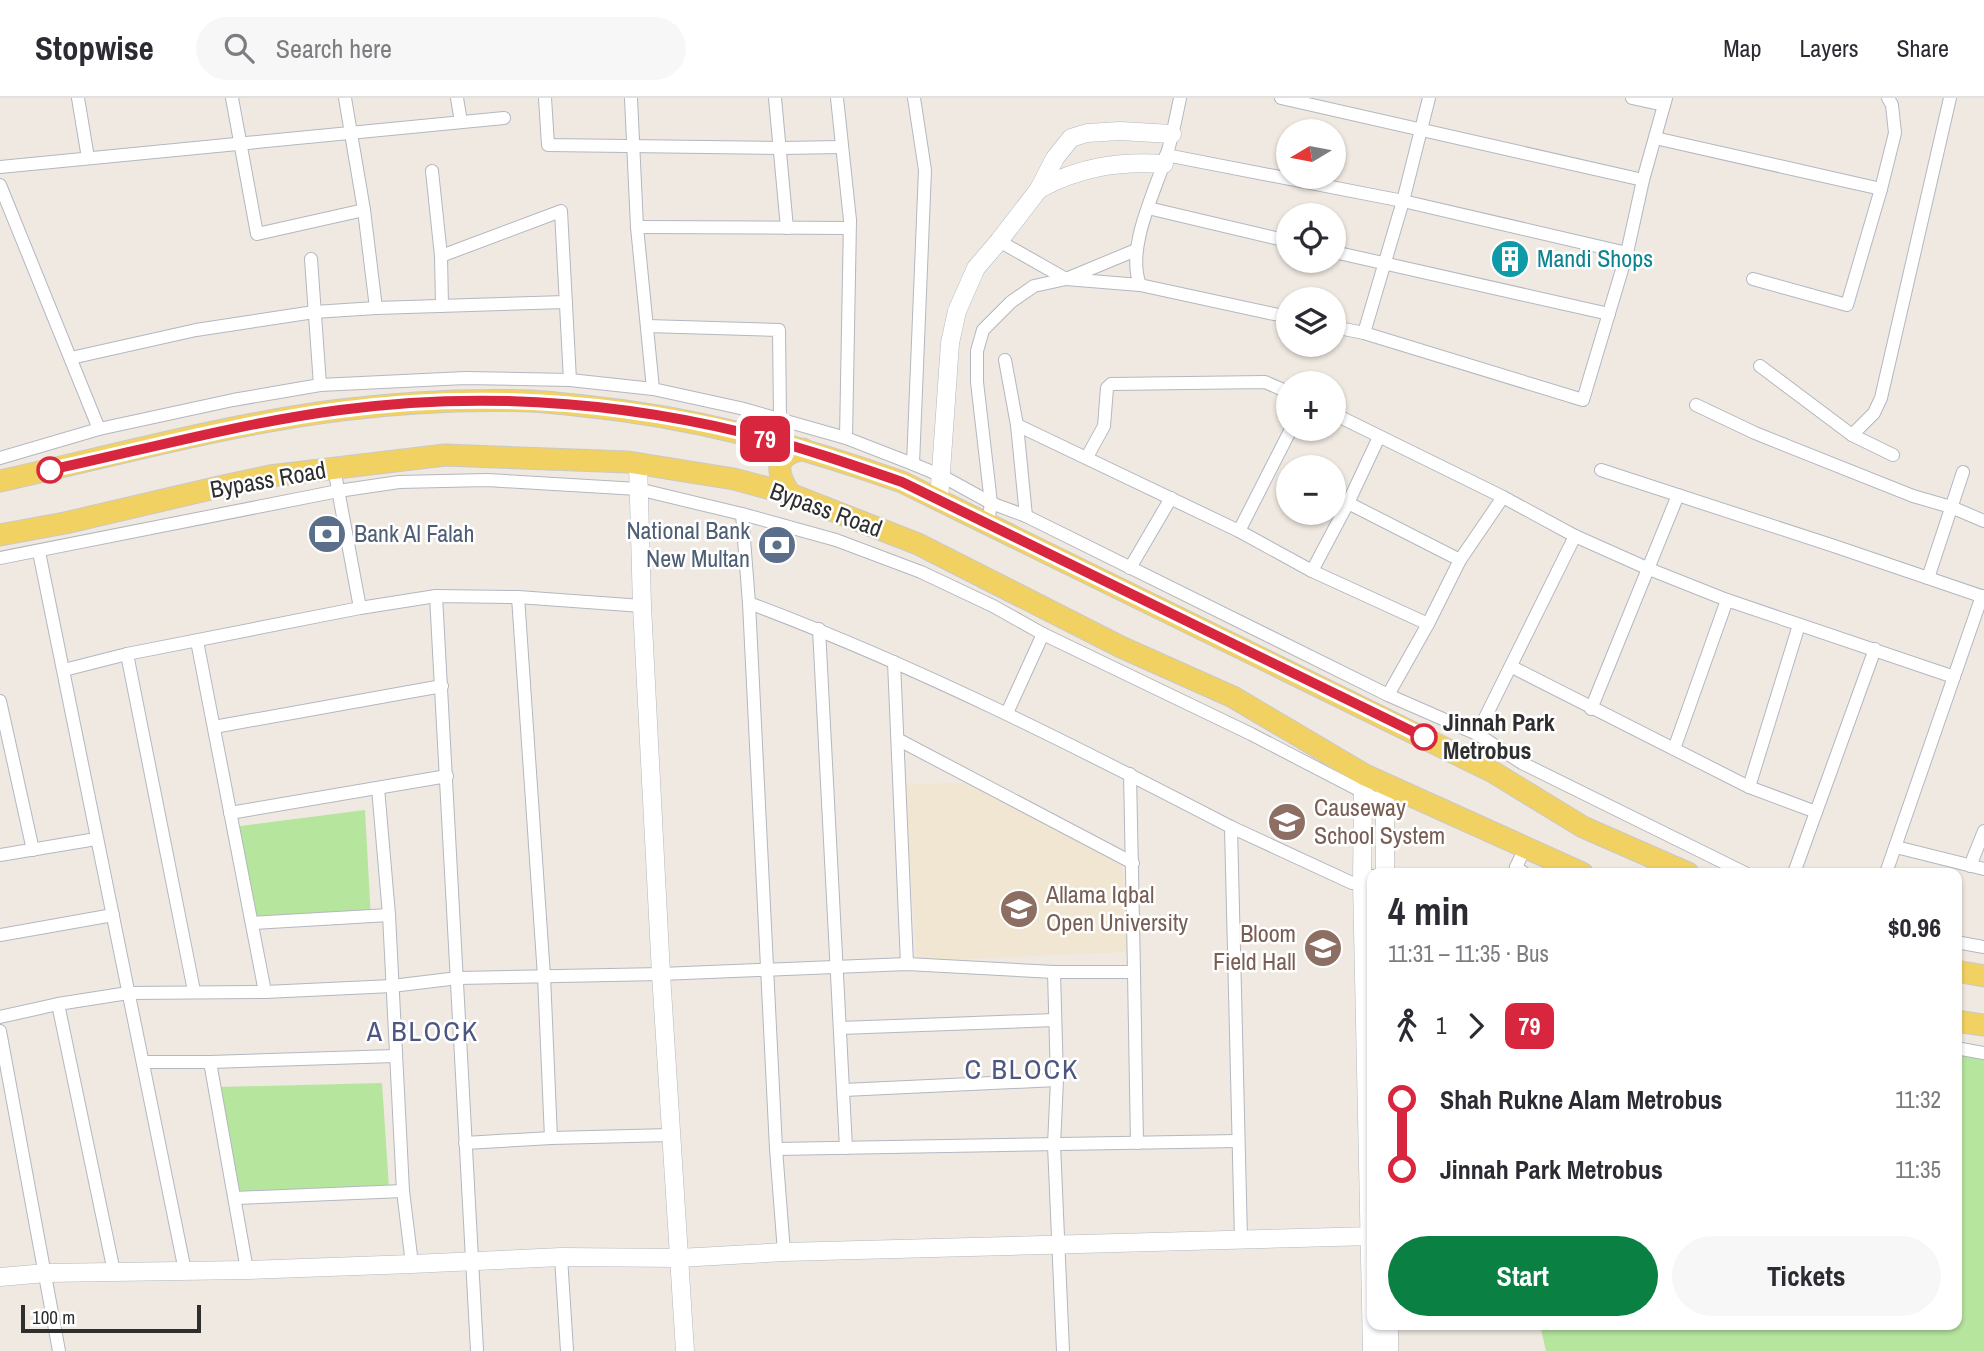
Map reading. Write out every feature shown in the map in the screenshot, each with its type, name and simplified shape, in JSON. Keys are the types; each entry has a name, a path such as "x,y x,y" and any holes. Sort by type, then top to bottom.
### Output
{"main road":[{"path":"939,500 950,343 957,310 976,268 1039,189 1062,147 1071,138 1079,134 1120,131 1172,134"},
{"path":"1039,189 1104,164 1165,159"},
{"path":"0,481 248,426 341,410 435,402 533,401 628,411 762,438 902,482 939,500 990,513 1254,655 1493,772 1583,827 1677,868"},
{"path":"748,483 765,473 772,463 772,451 762,438"},
{"path":"790,494 780,474 780,463 786,456 803,449"},
{"name":"Bypass Road","path":"0,535 65,523 270,476 446,454 638,463 734,479 790,494 918,544 1121,647 1233,697 1364,784 1571,868"},
{"path":"638,463 642,607 661,974 685,1351"},
{"path":"1364,784 1375,868"},
{"path":"1377,868 1385,794"},
{"path":"1962,972 1984,976"},
{"path":"1962,1022 1984,1025"},
{"path":"0,1277 46,1273 412,1264 561,1256 679,1258 784,1252 1367,1236"},
{"path":"1372,1330 1372,1351"},
{"path":"1389,1330 1389,1351"}],"street":[{"path":"78,98 88,158"},
{"path":"232,98 257,234 364,210"},
{"path":"345,98 364,210 376,308"},
{"path":"457,98 461,122"},
{"path":"545,98 548,145 842,147"},
{"path":"631,98 638,228 653,389"},
{"path":"775,98 787,228"},
{"path":"836,98 849,228 846,438"},
{"path":"913,464 925,170 914,98"},
{"path":"1140,285 1136,272 1136,250 1165,159 1180,98"},
{"path":"1281,98 1643,180"},
{"path":"1364,333 1403,201 1429,98"},
{"path":"1346,329 1583,400 1627,253 1643,180 1665,101 1632,98"},
{"path":"1753,279 1847,305 1895,133 1892,105 1888,98"},
{"path":"1852,435 1874,413 1881,398 1950,98"},
{"path":"0,167 504,118"},
{"path":"1655,138 1881,189"},
{"path":"1165,159 1403,201 1627,253"},
{"path":"432,171 441,256 442,306"},
{"path":"0,185 99,429"},
{"path":"1149,208 1276,238"},
{"path":"441,256 561,211 570,380"},
{"path":"638,228 849,228"},
{"path":"999,241 1066,279 1140,285 1276,314"},
{"path":"990,513 977,382 977,351 983,330 1011,302 1034,286 1066,279 1136,250"},
{"path":"1346,255 1609,314"},
{"path":"311,258 320,385"},
{"path":"71,358 196,330 314,312 566,302"},
{"path":"647,326 779,330 780,419"},
{"path":"1005,360 1017,425 1026,516"},
{"path":"1760,366 1852,435 1893,455"},
{"path":"0,458 99,429 233,400 320,385 465,378 570,380 653,389 780,419 846,438 942,476 990,513 1026,516 1394,697 1477,734 1522,763 1735,868"},
{"path":"1087,457 1104,426 1107,388 1111,384 1265,382 1276,387"},
{"path":"1696,405 1755,433 1913,496 1951,507 1984,521"},
{"path":"1346,420 1503,497 1575,536 1649,569 1727,600 1954,677"},
{"path":"1017,425 1239,531 1312,571 1428,624"},
{"path":"1312,571 1379,437"},
{"path":"1239,531 1285,441"},
{"path":"334,468 360,608"},
{"path":"1601,470 1983,597 1888,868"},
{"path":"1928,578 1963,472"},
{"path":"0,558 338,491 399,482 487,481 638,489 836,540 921,572 1251,734 1364,784"},
{"path":"1591,709 1678,495"},
{"path":"1389,720 1394,697 1460,560 1503,497"},
{"path":"1129,568 1171,498"},
{"path":"1348,503 1460,560"},
{"path":"742,514 749,603 776,1149 784,1252"},
{"path":"1477,734 1575,536"},
{"path":"39,552 185,1271"},
{"path":"64,670 127,654 360,608 436,596 517,597 642,607"},
{"path":"436,596 477,1351"},
{"path":"517,597 544,976 551,1138"},
{"path":"1674,749 1727,600"},
{"path":"749,603 819,629 1007,713 1231,827 1352,883 1367,878"},
{"path":"1749,787 1799,625"},
{"path":"819,629 846,1149"},
{"path":"1007,713 1043,634"},
{"path":"197,641 265,992"},
{"path":"1796,868 1875,649"},
{"path":"127,654 194,991"},
{"path":"894,662 907,964"},
{"path":"1511,667 1749,787 1816,812"},
{"path":"214,727 442,686"},
{"path":"0,701 33,850"},
{"path":"899,740 1133,863"},
{"path":"1130,775 1136,1143"},
{"path":"230,813 447,776"},
{"path":"378,788 389,915 403,1191 412,1264"},
{"path":"1231,827 1241,1239"},
{"path":"1970,866 1984,831"},
{"path":"0,855 96,839"},
{"path":"1896,847 1984,869"},
{"path":"1517,868 1525,848"},
{"path":"0,935 113,915"},
{"path":"252,923 389,915"},
{"path":"1962,943 1984,947"},
{"path":"0,1017 128,993 265,992 392,986 457,978 661,974 907,964 1054,972 1134,972"},
{"path":"1054,972 1057,1080 1054,1145 1063,1351"},
{"path":"58,1004 114,1272"},
{"path":"840,1028 1055,1020"},
{"path":"0,1031 59,1351"},
{"path":"1962,1049 1984,1053"},
{"path":"143,1062 395,1056"},
{"path":"210,1062 247,1270"},
{"path":"844,1090 1057,1080"},
{"path":"465,1143 671,1135"},
{"path":"776,1149 1238,1141"},
{"path":"235,1198 403,1191"},
{"path":"561,1256 567,1351"}],"shaded area":[{"name":"Allama Iqbal Open University","path":"966,783 1122,865 1127,952 917,961 904,784"}],"green space":[{"path":"365,810 371,920 252,928 233,827"},
{"path":"1962,1050 1984,1054 1984,1351 1546,1351 1541,1330 1962,1330"},
{"path":"382,1083 389,1188 235,1198 219,1087"}],"bus line":[{"name":"79","path":"50,470 248,426 341,410 435,402 533,401 628,411 720,428 825,455 902,482 1424,737"}],"place":[{"name":"Mandi Shops","path":"1510,259"},
{"name":"Bank Al Falah","path":"327,534"},
{"name":"National Bank New Multan","path":"777,545"},
{"name":"Jinnah Park Metrobus","path":"1424,737"},
{"name":"Causeway School System","path":"1287,822"},
{"name":"Allama Iqbal Open University","path":"1019,909"},
{"name":"Bloom Field Hall","path":"1323,948"}],"district":[{"name":"A BLOCK","path":"423,1031"},
{"name":"C BLOCK","path":"1022,1069"}]}
